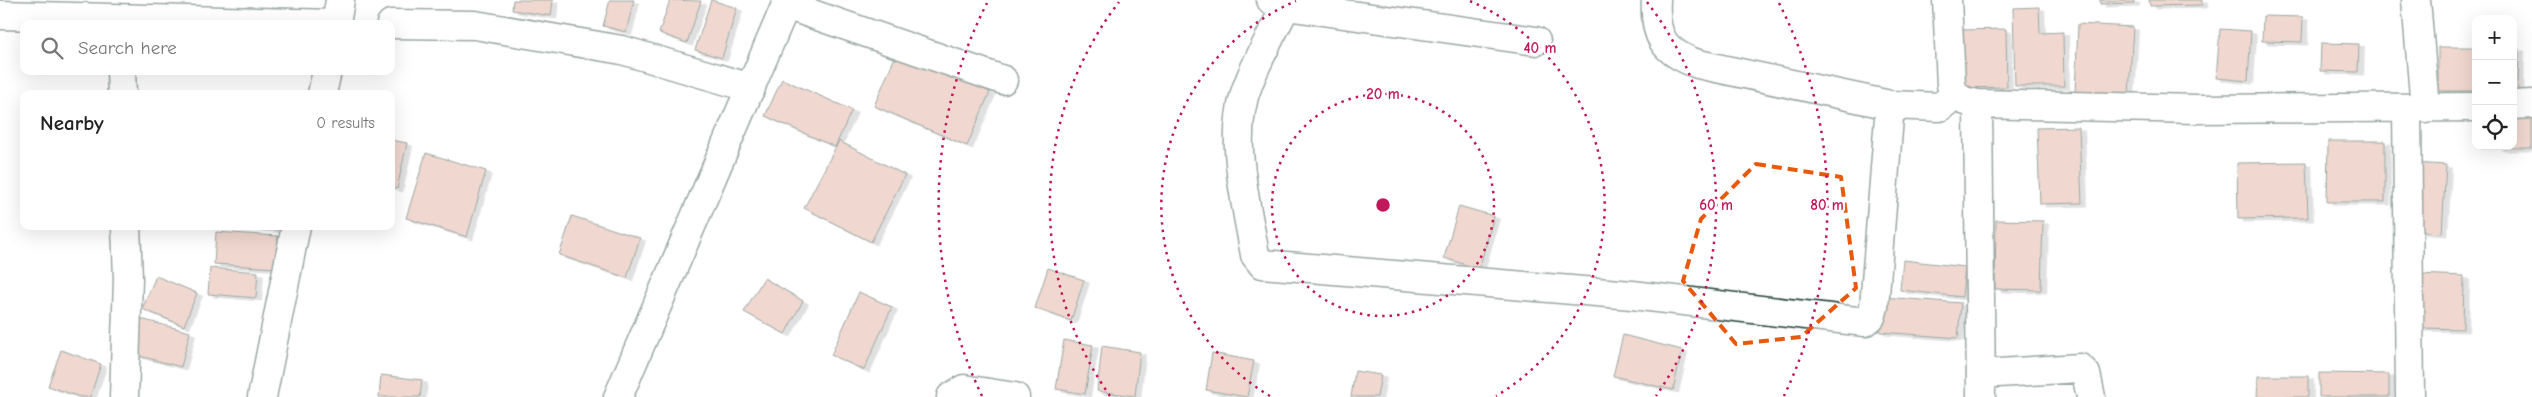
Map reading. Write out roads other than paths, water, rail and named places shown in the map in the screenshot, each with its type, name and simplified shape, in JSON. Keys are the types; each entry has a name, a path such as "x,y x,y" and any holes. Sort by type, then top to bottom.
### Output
{"street":[{"path":"336,20 340,0"},
{"path":"1656,0 1655,19 1658,31 1666,46 1679,58 1698,64 1890,105 1940,107 1966,100 2197,109 2472,107"},
{"path":"1946,0 1951,85 1966,100 1981,386 2080,368 2086,374 2091,397"},
{"path":"2410,397 2416,108 2416,0"},
{"path":"1536,42 1282,2 1248,83 1239,126 1240,163 1255,255 1262,264 1632,295 1865,322 1871,317 1874,307 1890,105"},
{"path":"618,397 787,3 1003,80"},
{"path":"0,14 103,20"},
{"path":"395,24 475,25 622,50 751,88"},
{"path":"122,75 122,90"},
{"path":"323,90 326,75"},
{"path":"2517,105 2532,104"},
{"path":"124,397 128,280 126,230"},
{"path":"262,397 295,230"},
{"path":"951,397 964,389 1015,397"}]}
